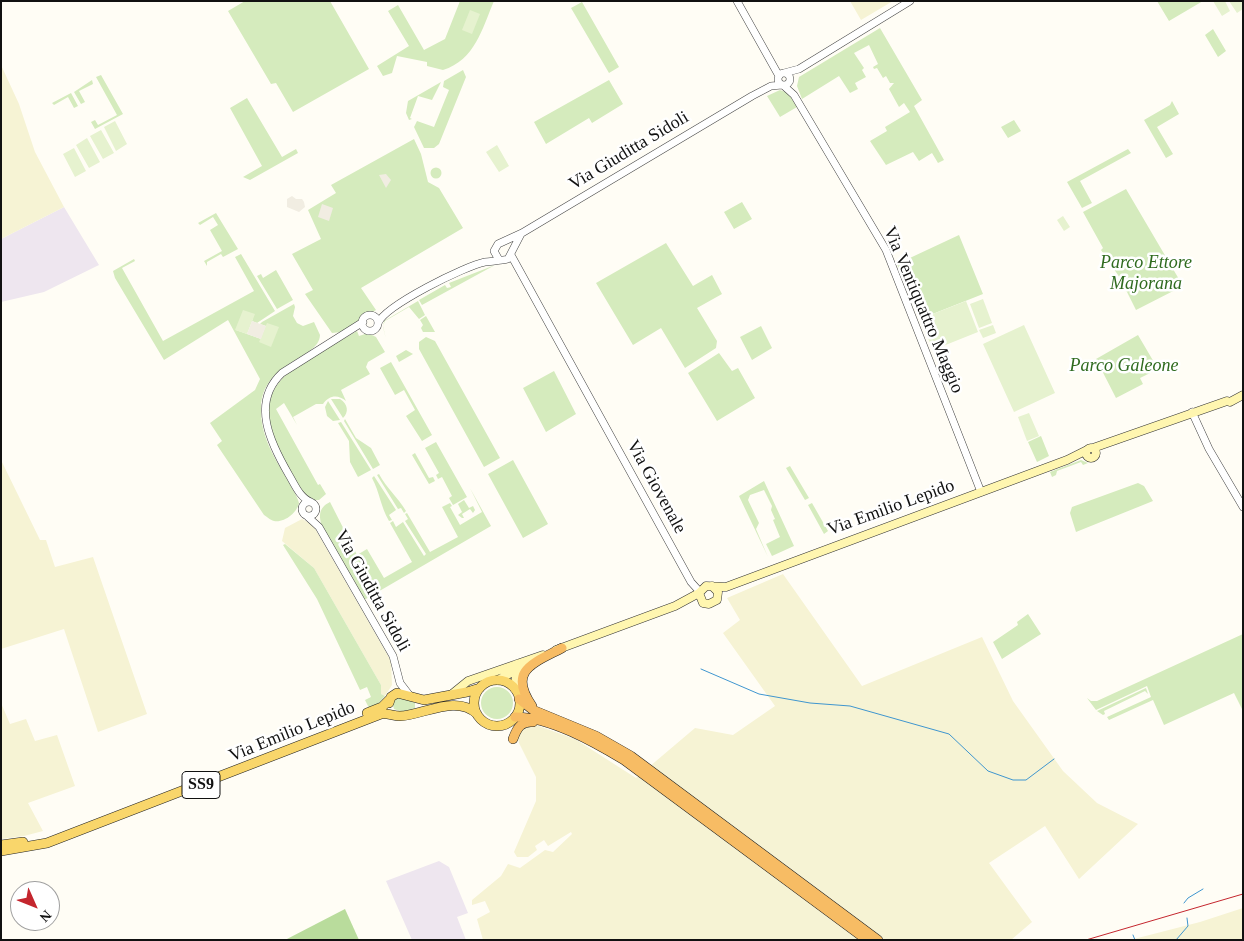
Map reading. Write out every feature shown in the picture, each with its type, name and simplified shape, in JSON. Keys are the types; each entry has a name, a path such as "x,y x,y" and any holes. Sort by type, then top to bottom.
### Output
{"highway":[{"path":"540,713 532,706 524,692 522,676 530,664 562,648"},
{"path":"520,699 540,713 591,734 622,751 867,940"},
{"path":"515,717 531,717 566,731 619,758 708,817 878,940"},
{"path":"514,739 518,727 527,722 566,731"}],"main road":[{"name":"Via Emilio Lepido","path":"726,587 1091,452 1243,393"},
{"path":"448,696 466,682 692,600 709,586 726,587"},
{"path":"709,586 718,595"},
{"path":"700,595 706,604 712,603 726,587"},
{"path":"515,689 518,670 533,658"},
{"path":"398,715 390,709 390,699 398,693 424,700 474,691 509,674 518,662"},
{"path":"482,686 475,697 477,714 493,726 504,724 515,717 520,699 515,689 508,683 498,680"},
{"name":"Via Emilio Lepido","path":"1,845 48,836 243,763 378,709 390,699"},
{"name":"Via Emilio Lepido","path":"1,851 46,843 254,765 379,715 398,715 458,706 467,708 477,714"}],"street":[{"path":"737,1 781,74 790,75 787,83 778,81 781,74"},
{"name":"Via Giuditta Sidoli","path":"752,96 781,74 799,69 910,1"},
{"name":"Via Giuditta Sidoli","path":"484,262 494,253 496,246 522,233 752,96 771,86 787,83 799,69"},
{"name":"Via Ventiquattro Maggio","path":"787,83 886,250 981,492"},
{"name":"Via Giuditta Sidoli","path":"364,326 366,317 376,319 443,279 484,262 501,260 511,253 522,233"},
{"path":"504,243 510,247 511,253"},
{"path":"494,253 501,260 520,270"},
{"name":"Via Giovenale","path":"511,253 700,595"},
{"name":"Via Giuditta Sidoli","path":"302,507 299,492 269,435 265,413 268,392 274,381 284,371 352,331 364,326 374,330 376,319"},
{"path":"1194,412 1209,449 1243,507"},
{"name":"Via Giuditta Sidoli","path":"299,492 311,502"},
{"path":"311,502 315,505 316,512 308,517 303,514 302,507 305,503 311,502"},
{"name":"Via Giuditta Sidoli","path":"316,512 319,526 393,656 402,687 412,698"},
{"name":"Via Giuditta Sidoli","path":"308,517 319,526"},
{"path":"690,578 709,586"},
{"name":"Via Giuditta Sidoli","path":"390,699 397,671"}],"shaded area":[{"path":"850,1 893,1 861,20"},
{"path":"1,65 19,104 35,152 64,207 1,239"},
{"path":"386,174 391,180 386,188 379,175"},
{"path":"292,196 296,199 302,199 304,202 305,207 299,212 287,207 287,199"},
{"path":"322,204 333,208 329,221 318,217"},
{"path":"64,207 99,265 44,292 1,302 1,239"},
{"path":"252,321 266,326 261,339 247,334"},
{"path":"1,460 40,540 46,540 55,567 93,557 147,714 98,732 64,629 1,649"},
{"path":"302,519 313,525 391,661 392,685 385,696 381,694 381,685 314,568 282,541 285,528"},
{"path":"783,574 862,686 982,637 1013,701 1063,771 1097,803 1138,824 1079,879 1045,826 989,863 1032,922 1011,940 483,940 477,919 490,912 485,901 472,905 472,900 501,876 508,864 520,868 545,850 553,852 572,834 571,832 548,846 544,840 535,846 537,850 528,857 517,857 514,852 536,801 536,777 519,743 520,730 533,724 575,739 636,778 695,728 733,735 775,706 723,633 740,620 727,598"},
{"path":"1,703 10,724 26,719 35,741 57,735 75,786 28,803 43,831 2,839"},
{"path":"439,861 449,867 468,913 457,917 466,940 412,940 386,881"},
{"path":"1243,908 1243,940 1130,940 1200,922"}],"green space":[{"path":"245,1 330,1 369,69 293,112 276,83 271,84 228,11"},
{"path":"460,1 494,1 476,42 463,59 443,70 427,66 427,62 397,56 392,73 383,76 377,66 409,46 388,11 398,5 424,50 445,39"},
{"path":"1157,1 1203,1 1169,21"},
{"path":"1213,1 1225,1 1230,11 1222,16"},
{"path":"1229,1 1243,1 1243,9 1237,13"},
{"path":"582,2 619,67 609,73 571,8"},
{"path":"470,10 480,14 472,34 462,30"},
{"path":"880,28 922,100 914,106 944,160 938,163 932,153 919,161 913,152 886,165 870,141 887,131 885,127 910,112 904,103 899,107 889,89 894,83 890,83 886,76 883,78 877,68 874,69 873,67 878,64 869,45 854,53 864,68 862,70 866,77 855,83 858,89 850,93 839,76 802,99 797,86 799,77"},
{"path":"1213,29 1226,51 1218,57 1205,35"},
{"path":"463,70 466,77 439,144 434,148 424,148 414,127 417,121 434,127 449,90 443,87 444,81"},
{"path":"101,75 123,114 95,129 91,122 95,120 98,125 117,115 96,77"},
{"path":"92,80 93,84 79,91 85,102 81,104 74,92"},
{"path":"609,80 623,104 592,123 589,118 546,144 534,122"},
{"path":"441,82 432,100 418,96 410,118 412,119 409,120 406,113 408,101"},
{"path":"780,90 788,93 797,107 780,117 767,96"},
{"path":"71,93 78,106 74,108 68,97 54,105 52,103"},
{"path":"247,98 282,157 296,149 298,153 250,180 243,177 262,166 230,108"},
{"path":"1172,101 1179,114 1157,127 1173,154 1166,158 1144,120 1170,105"},
{"path":"1014,120 1021,131 1008,138 1001,127"},
{"path":"115,121 127,144 116,151 104,127"},
{"path":"101,130 114,153 103,159 90,136"},
{"path":"87,138 100,162 89,168 76,145"},
{"path":"414,139 421,154 428,182 439,188 463,228 361,288 376,310 341,332 332,333 305,294 313,290 292,254 321,239 308,210 336,193 331,185"},
{"path":"497,145 509,166 499,172 486,152"},
{"path":"74,148 86,171 75,177 63,154"},
{"path":"1128,149 1131,153 1080,181 1092,203 1082,208 1067,182"},
{"path":"436,167 442,173 436,179 430,173"},
{"name":"Parco Ettore Majorana","path":"1126,189 1183,286 1136,310 1120,278 1101,250 1103,248 1083,212"},
{"path":"742,202 752,219 734,229 724,212"},
{"path":"216,213 238,249 223,257 221,254 207,262 207,266 204,261 222,251 210,230 218,225 213,217 200,225 198,223"},
{"path":"1063,216 1070,227 1064,231 1057,220"},
{"path":"959,235 983,294 920,319 897,264"},
{"path":"666,243 693,286 712,275 722,294 697,308 717,341 716,348 685,368 661,328 633,345 596,283"},
{"path":"241,254 275,311 257,323 252,321 254,314 236,330 261,339 260,343 266,326 260,324 294,304 293,316 297,323 303,326 314,322 320,335 317,343 310,350 290,363 270,380 264,392 261,418 265,437 299,503 293,514 286,519 278,521 264,515 217,445 222,441 210,423 255,390 260,379 228,320 164,360 115,278 113,271 134,259 135,261 122,268 163,341 254,291 235,257"},
{"path":"495,265 422,305 419,300 445,285 447,288 451,287 449,283"},
{"path":"276,270 293,300 277,309 257,276 261,274 263,278"},
{"path":"983,299 992,323 979,328 970,304"},
{"path":"418,301 425,315 419,319 409,307 385,321 383,325 384,321"},
{"path":"966,301 978,332 933,350 920,319"},
{"path":"243,310 255,314 247,334 235,330"},
{"path":"426,316 435,332 423,332 421,328 423,325 420,320"},
{"path":"267,323 279,327 271,347 259,342"},
{"path":"993,325 996,333 983,338 979,330"},
{"path":"1024,325 1055,393 1014,412 983,344"},
{"path":"761,326 772,348 752,360 740,337"},
{"path":"357,331 359,336 368,333 376,337 385,352 368,362 366,367 370,374 341,390 346,401 334,396 323,404 316,404 293,417 297,425 284,403 276,409 318,485 320,484 326,494 319,500 310,500 304,495 276,445 269,422 269,403 276,387 288,373 320,351"},
{"name":"Parco Galeone","path":"1138,335 1158,369 1140,378 1143,384 1116,398 1096,359"},
{"path":"426,337 435,341 500,458 484,467 419,349 419,342"},
{"path":"406,350 413,354 399,362 396,356"},
{"path":"719,353 732,371 738,368 755,398 717,421 688,373"},
{"path":"391,362 432,435 422,441 406,416 415,410 404,390 395,395 380,368"},
{"path":"554,371 576,414 546,432 523,388"},
{"path":"331,399 340,399 345,403 347,411 343,418"},
{"path":"328,401 340,420 333,421 327,416 325,407"},
{"path":"1029,413 1039,436 1027,441 1018,417"},
{"path":"345,419 356,438 371,448 380,465 373,469 344,421"},
{"path":"341,422 371,470 358,477 350,462 349,441 338,423"},
{"path":"1041,436 1049,456 1037,462 1028,442"},
{"path":"436,442 467,497 453,505 449,498 452,496 442,477 438,479 436,475 439,473 425,448"},
{"path":"415,453 429,478 433,477 435,481 429,484 412,455"},
{"path":"513,460 548,524 523,538 488,474"},
{"path":"1081,460 1088,463 1083,465 1081,462 1057,471 1056,475 1052,477 1050,472"},
{"path":"790,466 809,498 805,500 786,468"},
{"path":"379,474 406,511 404,513 401,508 398,509 377,475"},
{"path":"374,476 396,510 389,515 392,520 389,521 384,510 372,478"},
{"path":"764,481 794,546 772,556 766,544 780,537 773,520 775,519 771,510 772,506 764,490 750,495 748,500 759,523 756,529 768,557 739,496"},
{"path":"1138,483 1144,486 1153,501 1076,532 1070,513 1072,507"},
{"path":"470,488 491,526 364,600 322,527 320,516 323,507 330,502 357,555 367,549 384,578 412,562 390,523 393,521 396,527 403,522 424,556 426,554 405,521 408,519 405,514 407,513 430,552 458,537 442,507 450,503 452,506 450,507 460,525 482,512"},
{"path":"464,500 469,508 473,506 475,510 473,513 470,509 462,514 464,518 462,518 458,515 462,512 458,504"},
{"path":"812,503 828,531 824,534 808,505"},
{"path":"285,544 314,568 381,685 381,694 385,696 378,704 369,708 365,700 371,697 367,687 360,690 317,599 283,545"},
{"path":"1028,614 1041,634 1002,659 993,642 1018,625 1017,622"},
{"path":"1243,634 1243,711 1234,693 1164,725 1153,700 1109,720 1107,717 1151,697 1147,686 1096,710 1087,698 1091,701 1097,701"},
{"path":"497,687 509,691 513,703 509,715 497,719 485,715 481,703 485,691"},
{"path":"1146,688 1148,694 1145,691 1104,711 1105,714 1103,715 1097,711"},
{"path":"402,697 415,703 415,708 402,712 394,709 392,702 396,698"},
{"path":"345,909 359,940 285,940"}],"waterway":[{"path":"701,669 759,694 810,703 850,706 949,734 988,771 1013,780 1026,780 1054,759"},
{"path":"1184,903 1188,898 1203,889"},
{"path":"1176,940 1188,926 1187,918"},
{"path":"1133,935 1135,940"}],"railway":[{"path":"1086,940 1243,894"}]}
